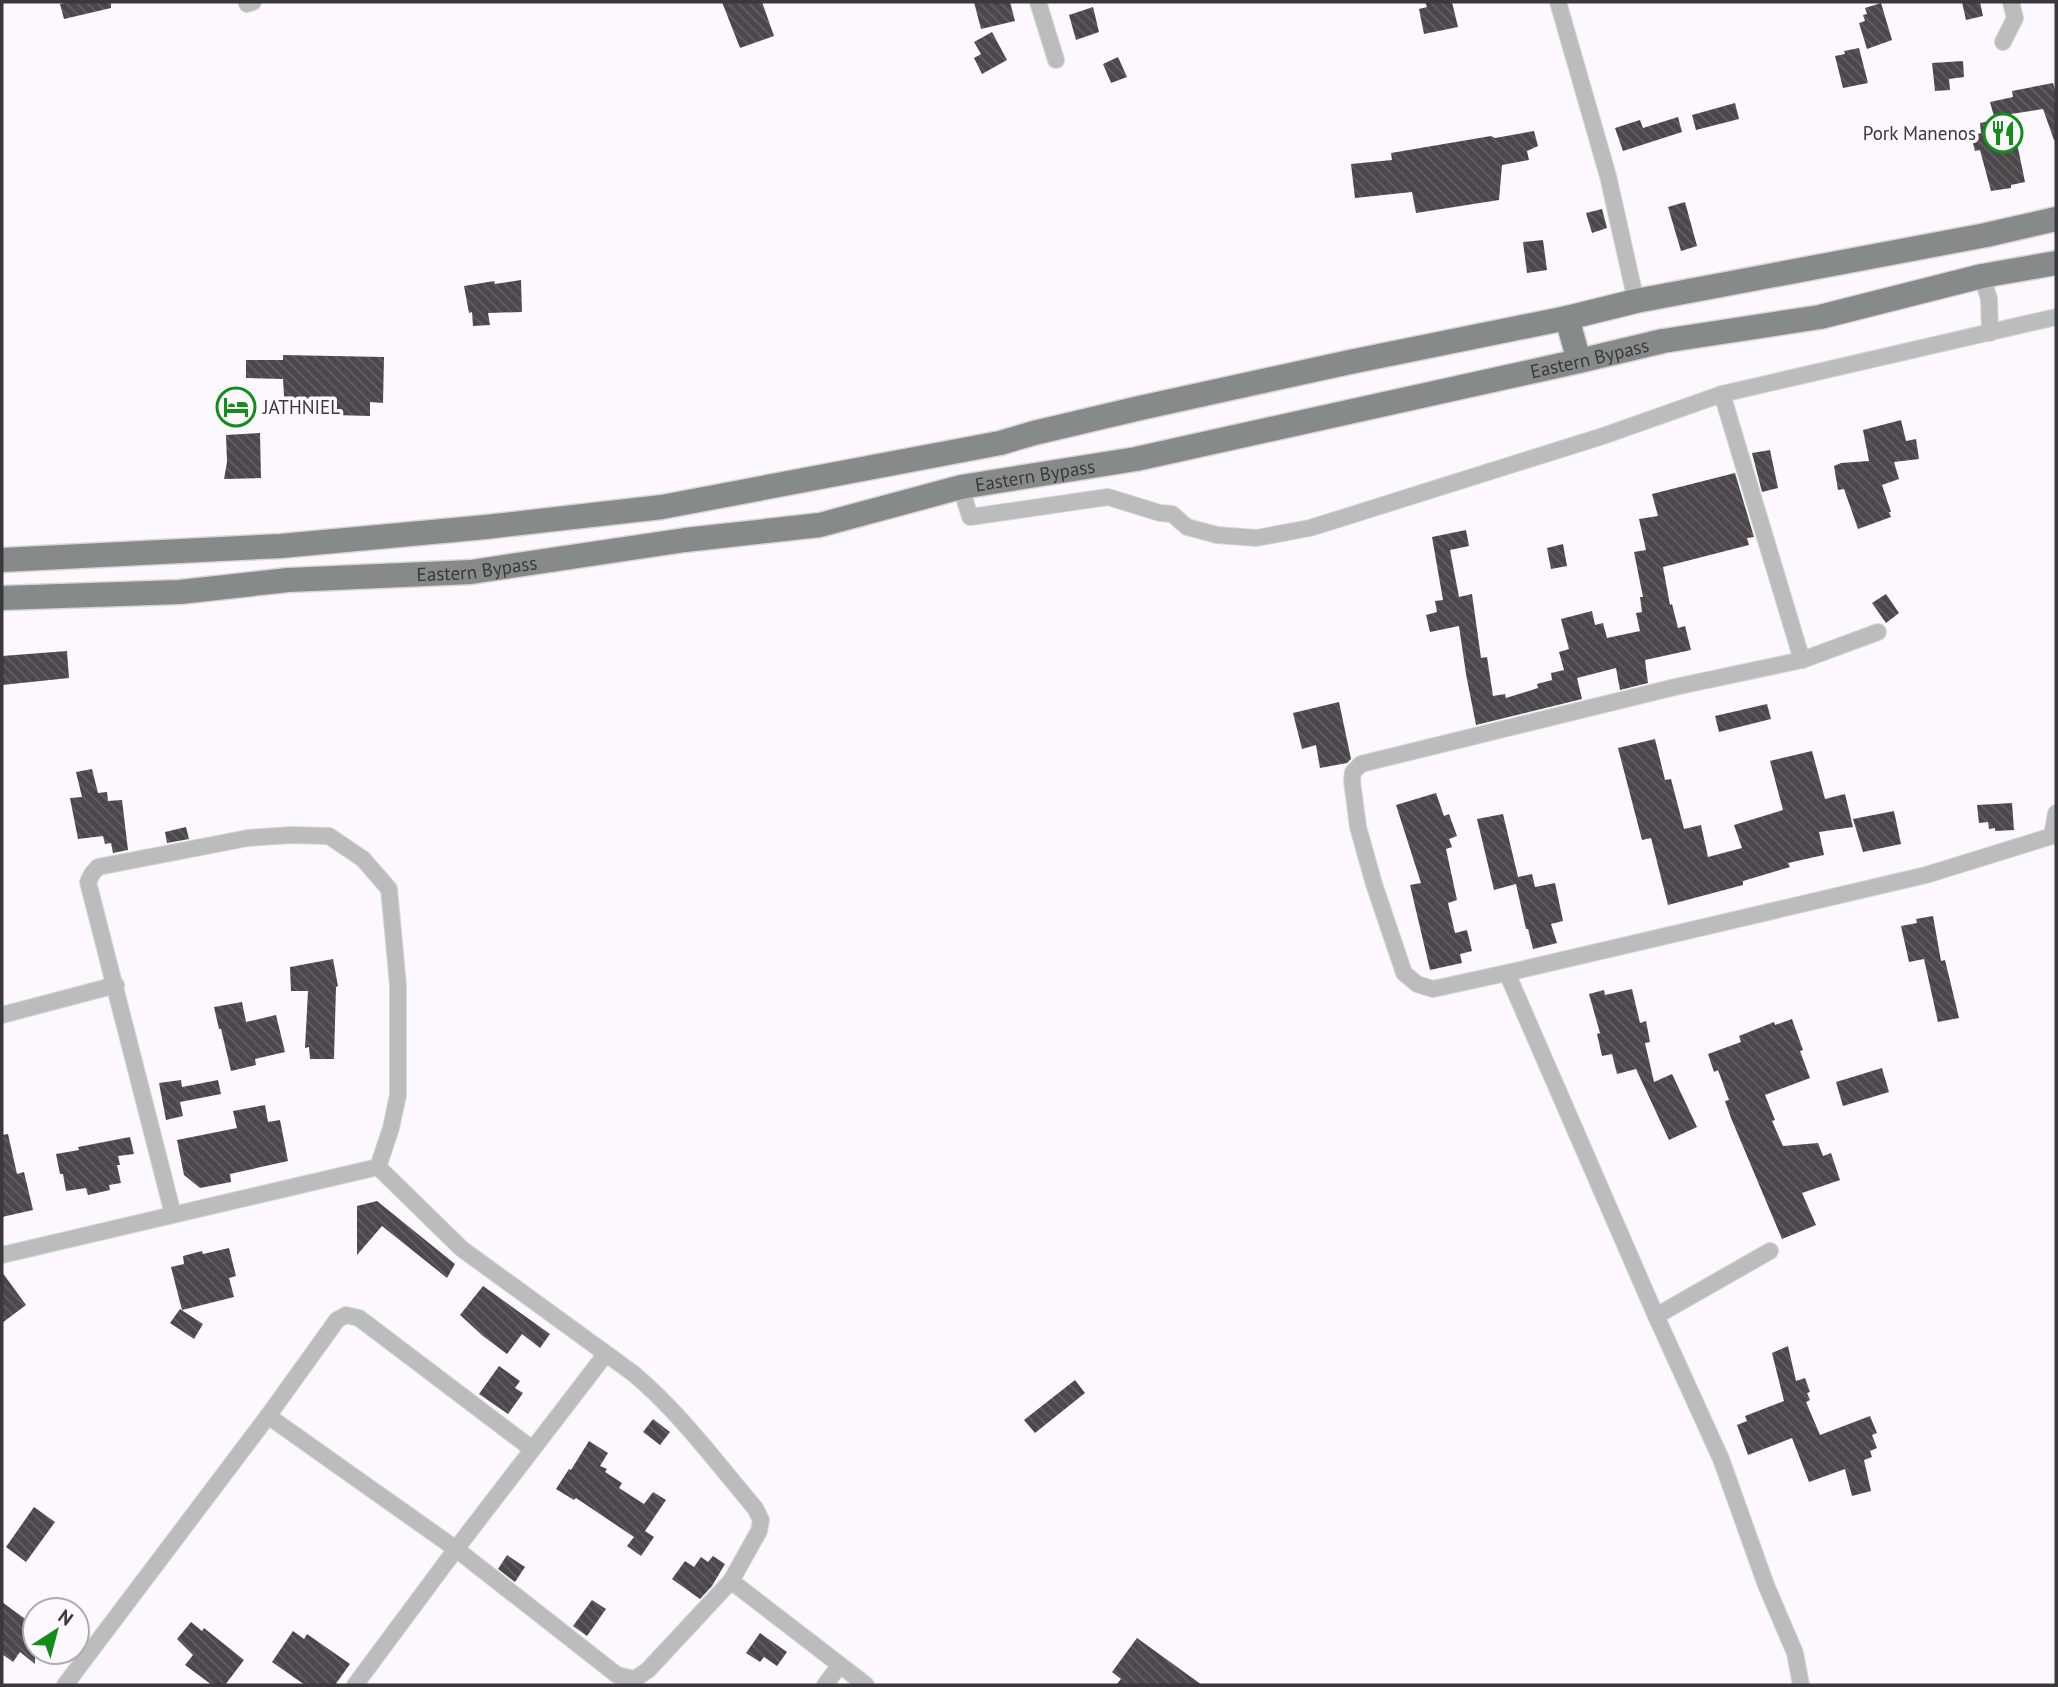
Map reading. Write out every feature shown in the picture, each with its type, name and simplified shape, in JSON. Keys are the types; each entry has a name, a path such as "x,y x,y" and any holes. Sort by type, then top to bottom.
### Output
{"main road":[{"name":"Eastern Bypass","path":"2,560 281,546 662,507 1000,443 1048,429 1258,382 1567,318 1636,301 1986,235 2056,219"},
{"name":"Eastern Bypass","path":"2,597 180,592 288,580 471,572 685,540 820,525 961,487 1136,459 1579,362 1663,341 1819,317 1982,276 2056,263"},
{"path":"1567,318 1579,362"}],"street":[{"path":"1038,2 1056,60"},
{"path":"1558,2 1608,176 1636,301"},
{"path":"2003,42 2015,18 2011,2"},
{"path":"1982,276 1989,299 1990,333"},
{"path":"961,487 970,517 1108,496 1160,513 1172,514 1188,527 1217,535 1256,537 1310,528 1603,436 1722,394 2056,317"},
{"path":"1722,394 1802,660"},
{"path":"1878,632 1802,660 1675,687 1361,764 1353,772 1352,781 1358,827 1404,973 1417,984 1433,989 1926,875 2052,836 2056,813"},
{"path":"173,1214 88,882 98,867 248,838 292,835 329,836 363,859 388,889 398,985 398,1095 378,1167"},
{"path":"1507,973 1721,1459 1766,1585 1795,1653 1801,1685"},
{"path":"2,1015 116,985"},
{"path":"2,1255 378,1167"},
{"path":"268,1416 456,1549 617,1675 635,1679 648,1670 731,1581 758,1531 761,1520 755,1508 653,1391 634,1374 462,1249 378,1167"},
{"path":"1656,1316 1770,1251"},
{"path":"65,1685 337,1320 346,1315 359,1318 532,1449"},
{"path":"355,1685 605,1355"},
{"path":"731,1581 866,1685"},
{"path":"825,1685 839,1666"}],"building":[{"path":"111,2 111,8 64,19 60,4"},
{"path":"722,2 762,2 774,36 740,48"},
{"path":"974,2 1010,2 1015,21 981,29"},
{"path":"1425,2 1452,2 1458,27 1424,34 1419,9 1427,7"},
{"path":"1962,2 1980,2 1983,16 1966,20"},
{"path":"1881,3 1892,40 1867,49 1859,23 1865,21 1865,8"},
{"path":"1093,7 1099,32 1076,40 1069,15"},
{"path":"992,32 1007,60 982,74 974,58 981,54 974,42"},
{"path":"1859,48 1868,83 1843,88 1835,56"},
{"path":"1118,57 1127,77 1111,83 1103,64"},
{"path":"1963,61 1964,77 1949,79 1950,90 1935,91 1932,63"},
{"path":"2053,83 2056,93 2056,140 2043,109 2011,114 2025,182 2011,185 2011,188 1991,191 1980,150 1975,151 1971,136 1981,133 1980,123 1995,120 1990,102 2013,97 2012,91"},
{"path":"1735,103 1739,119 1696,130 1692,115"},
{"path":"1678,117 1682,132 1623,151 1615,128 1640,120 1643,128"},
{"path":"1534,131 1538,146 1527,151 1529,160 1502,165 1499,200 1416,213 1412,192 1355,198 1351,164 1392,160 1391,153"},
{"path":"1685,202 1697,246 1681,251 1668,207"},
{"path":"1602,209 1607,228 1592,233 1586,213"},
{"path":"1543,240 1547,270 1527,273 1523,242"},
{"path":"521,280 522,312 488,313 490,325 473,326 464,286"},
{"path":"283,355 384,357 383,403 370,402 370,416 298,414 285,411 283,379 246,378 246,360 283,360"},
{"path":"1901,420 1906,441 1916,439 1919,459 1894,462 1899,479 1882,485 1891,517 1858,529 1844,489 1838,490 1834,466 1869,461 1863,430"},
{"path":"260,433 261,478 224,479 227,462 226,435"},
{"path":"1770,450 1778,488 1762,492 1752,453"},
{"path":"1735,473 1754,537 1747,538 1749,545 1663,567 1670,605 1672,604 1678,628 1685,626 1691,650 1645,660 1648,683 1620,690 1616,668 1577,678 1582,699 1476,725 1459,626 1430,632 1426,615 1437,612 1435,601 1443,600 1432,537 1466,530 1469,546 1450,550 1459,597 1472,594 1481,658 1487,657 1493,696 1505,694 1506,698 1538,688 1537,684 1552,680 1551,673 1564,670 1559,652 1569,649 1561,619 1592,611 1595,625 1603,623 1607,638 1640,631 1636,613 1642,612 1640,597 1643,597 1634,552 1646,550 1639,519 1658,516 1652,494"},
{"path":"1563,544 1567,566 1551,569 1547,548"},
{"path":"1886,594 1899,613 1886,623 1872,603"},
{"path":"67,651 69,678 2,685 2,656"},
{"path":"1339,702 1351,759 1347,763 1320,768 1316,745 1302,749 1293,713"},
{"path":"1767,704 1771,719 1719,732 1715,716"},
{"path":"1655,739 1665,780 1671,779 1684,829 1701,825 1708,857 1742,848 1734,825 1783,810 1770,761 1812,751 1825,799 1845,794 1853,827 1819,832 1824,855 1788,863 1790,867 1743,881 1743,885 1668,905 1651,838 1642,840 1618,748"},
{"path":"92,769 98,793 107,792 108,801 122,800 128,850 113,853 111,843 105,844 103,836 78,839 70,798 82,797 76,772"},
{"path":"1436,793 1444,816 1449,814 1457,836 1449,839 1452,847 1446,849 1457,900 1448,903 1455,933 1467,930 1472,951 1460,954 1462,963 1430,970 1410,885 1421,883 1396,805"},
{"path":"2012,803 2014,830 1995,831 1995,828 1989,829 1988,822 1979,823 1977,805"},
{"path":"1894,811 1901,844 1863,852 1853,819"},
{"path":"1503,814 1518,877 1532,874 1535,887 1555,883 1563,921 1551,924 1557,943 1533,949 1516,884 1494,890 1477,819"},
{"path":"186,827 189,839 167,843 165,832"},
{"path":"1933,916 1941,961 1945,960 1959,1018 1938,1022 1924,959 1909,962 1901,926 1917,923 1916,919"},
{"path":"333,959 338,986 334,1059 310,1059 309,1047 305,1048 308,991 291,991 290,967"},
{"path":"1632,989 1640,1023 1646,1021 1650,1042 1645,1043 1654,1082 1672,1074 1697,1127 1669,1140 1636,1069 1617,1074 1612,1054 1602,1056 1597,1034 1600,1033 1589,994 1604,990 1605,995"},
{"path":"242,1002 246,1022 276,1015 285,1052 255,1059 256,1065 231,1071 214,1007"},
{"path":"1792,1019 1810,1078 1765,1095 1775,1120 1772,1121 1783,1146 1818,1143 1823,1156 1831,1153 1840,1180 1802,1193 1816,1225 1782,1239 1731,1118 1725,1101 1729,1100 1718,1070 1714,1072 1708,1054 1741,1042 1739,1036 1774,1022 1775,1025"},
{"path":"1882,1068 1889,1092 1843,1106 1836,1082"},
{"path":"181,1080 182,1087 218,1080 221,1094 180,1102 183,1116 166,1120 159,1083"},
{"path":"265,1105 268,1122 280,1120 288,1161 230,1174 231,1182 200,1188 184,1175 177,1140 237,1128 233,1111"},
{"path":"8,1134 17,1174 24,1172 33,1210 2,1217 2,1135"},
{"path":"130,1137 134,1154 118,1156 121,1183 109,1185 110,1190 88,1195 86,1188 66,1191 56,1154"},
{"path":"377,1201 455,1264 447,1278 382,1226 357,1255 357,1206"},
{"path":"229,1248 236,1276 229,1278 234,1297 182,1310 171,1267 184,1264 183,1256"},
{"path":"2,1272 26,1305 2,1323"},
{"path":"483,1286 550,1334 540,1348 522,1334 507,1354 460,1315"},
{"path":"180,1309 203,1324 194,1339 170,1323"},
{"path":"1788,1346 1796,1381 1805,1378 1810,1392 1807,1393 1810,1400 1806,1402 1820,1435 1870,1416 1877,1433 1872,1435 1877,1448 1870,1451 1872,1457 1864,1460 1871,1491 1852,1496 1845,1469 1809,1482 1792,1438 1748,1455 1737,1425 1747,1421 1745,1416 1784,1401 1772,1353"},
{"path":"499,1366 520,1381 515,1388 523,1393 508,1414 479,1394"},
{"path":"1075,1380 1085,1393 1035,1433 1024,1420"},
{"path":"653,1419 670,1432 660,1445 643,1432"},
{"path":"589,1441 608,1453 600,1466 622,1483 619,1488 644,1504 653,1492 666,1500 645,1531 654,1537 641,1556 627,1546 634,1537 576,1498 574,1500 556,1489"},
{"path":"34,1507 55,1522 26,1562 6,1547"},
{"path":"507,1555 525,1567 515,1582 498,1569"},
{"path":"713,1556 725,1564 712,1586 700,1599 672,1579 685,1561 694,1567 701,1557 708,1562"},
{"path":"592,1600 606,1609 587,1636 573,1626"},
{"path":"2,1602 21,1616 21,1653 13,1662 2,1654"},
{"path":"191,1622 202,1631 204,1628 244,1660 225,1685 212,1685 185,1665 193,1655 177,1639"},
{"path":"293,1631 304,1639 307,1634 350,1664 335,1685 305,1685 272,1662"},
{"path":"760,1633 787,1652 777,1666 764,1657 760,1662 746,1653"},
{"path":"1137,1638 1202,1685 1116,1685 1121,1679 1112,1672"}],"place":[{"name":"Pork Manenos","path":"2003,133"},
{"name":"JATHNIEL","path":"236,407"}]}
